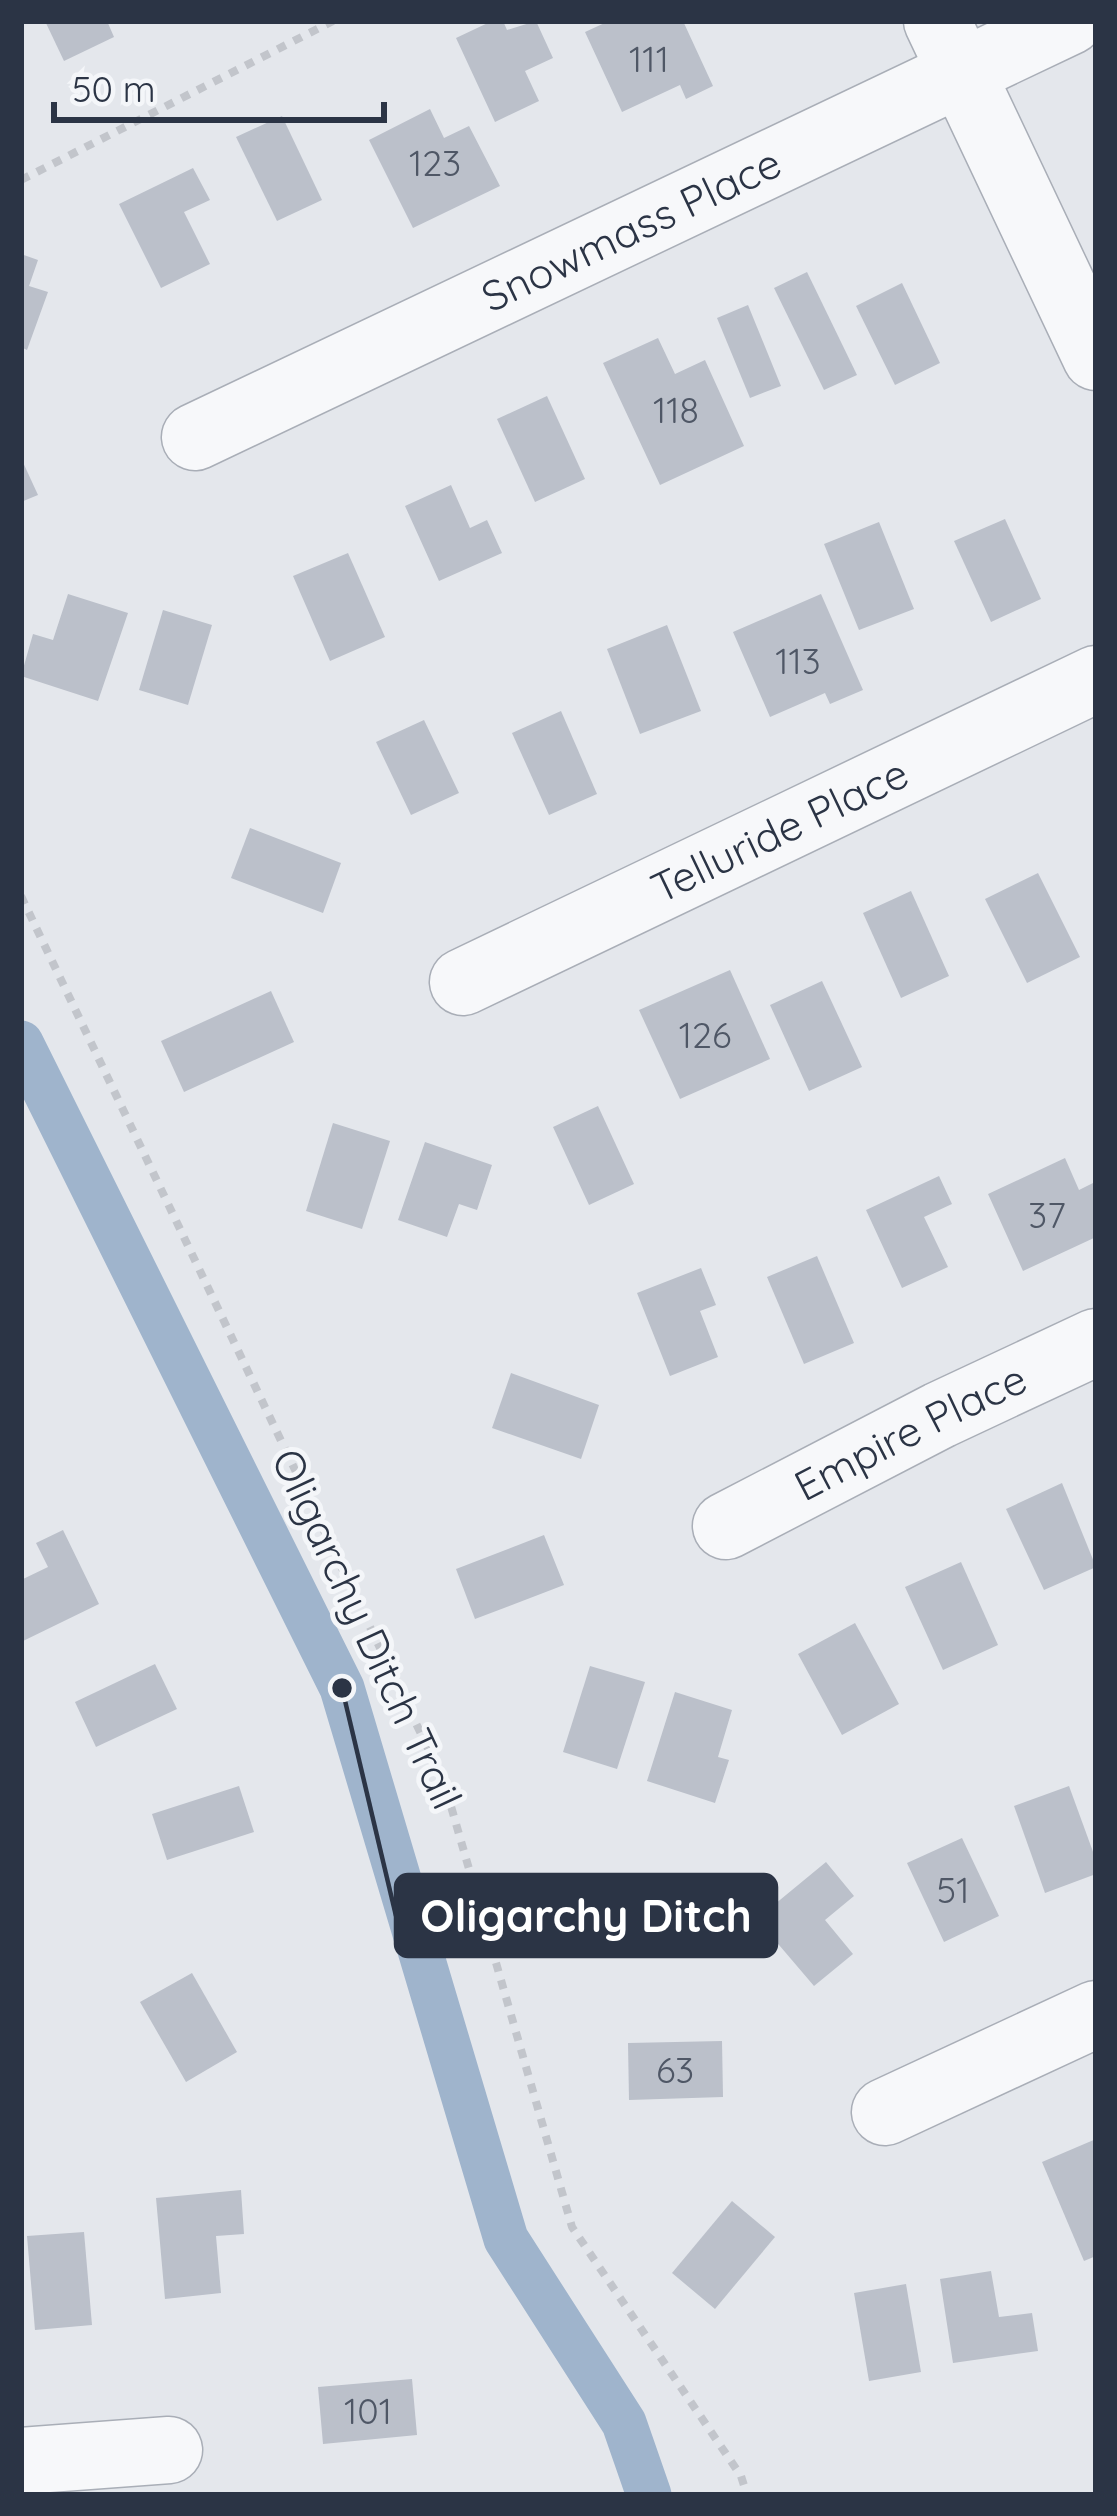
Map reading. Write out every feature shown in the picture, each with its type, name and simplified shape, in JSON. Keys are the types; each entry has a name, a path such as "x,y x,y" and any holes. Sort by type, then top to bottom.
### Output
{"street":[{"name":"Snowmass Place","path":"195,437 950,48 1070,21"},
{"path":"950,48 1096,357"},
{"name":"Telluride Place","path":"463,982 1096,679"},
{"name":"Empire Place","path":"726,1526 940,1415 1096,1342"},
{"path":"884,2112 1096,2014"},
{"path":"21,2461 169,2450"}],"path":[{"path":"21,181 333,21"},
{"name":"Oligarchy Ditch Trail","path":"21,896 444,1782 572,2227 741,2476 747,2495"}],"building":[{"path":"45,21 107,21 114,37 64,61"},
{"path":"492,21 503,21 507,30 536,21 553,58 525,71 539,101 495,122 456,38"},
{"path":"609,21 683,21 713,86 686,99 680,85 622,112 585,32"},
{"path":"430,109 444,138 469,126 500,186 413,228 369,140"},
{"path":"282,116 322,200 277,221 236,137"},
{"path":"193,168 210,200 184,212 210,264 161,288 119,204"},
{"path":"21,254 38,260 29,286 48,292 27,350 21,347"},
{"path":"807,272 857,375 824,390 774,288"},
{"path":"902,283 940,363 895,385 856,306"},
{"path":"748,305 781,386 750,398 717,318"},
{"path":"658,338 675,374 705,360 744,446 660,485 603,363"},
{"path":"547,396 585,479 535,502 497,419"},
{"path":"21,458 38,495 21,502"},
{"path":"451,485 470,528 487,520 502,553 439,581 405,506"},
{"path":"1005,519 1041,599 991,622 954,541"},
{"path":"879,522 914,609 859,630 824,544"},
{"path":"348,553 385,637 330,661 293,576"},
{"path":"68,594 128,613 98,701 21,676 33,634 53,640"},
{"path":"821,594 863,690 830,704 825,693 770,717 733,632"},
{"path":"163,610 212,625 188,705 139,690"},
{"path":"667,625 701,711 640,734 607,649"},
{"path":"561,711 597,794 549,815 512,733"},
{"path":"424,720 459,793 411,815 376,742"},
{"path":"250,828 341,863 323,913 231,878"},
{"path":"1038,873 1080,957 1027,983 985,899"},
{"path":"911,891 949,976 901,998 863,913"},
{"path":"730,970 770,1059 680,1099 639,1010"},
{"path":"822,981 862,1067 809,1091 770,1005"},
{"path":"271,991 294,1042 184,1092 161,1041"},
{"path":"598,1106 634,1184 589,1205 553,1127"},
{"path":"333,1123 390,1141 362,1229 306,1211"},
{"path":"425,1142 492,1165 477,1210 459,1204 447,1237 398,1220"},
{"path":"1065,1158 1079,1190 1093,1183 1096,1188 1096,1237 1023,1271 988,1194"},
{"path":"939,1176 952,1204 924,1217 948,1267 902,1288 866,1210"},
{"path":"817,1256 854,1343 804,1364 767,1277"},
{"path":"701,1268 716,1305 700,1311 718,1357 670,1376 637,1293"},
{"path":"511,1373 599,1405 581,1459 492,1428"},
{"path":"1062,1483 1096,1567 1044,1590 1006,1509"},
{"path":"63,1530 99,1604 21,1642 21,1580 48,1567 36,1543"},
{"path":"544,1535 564,1585 475,1619 456,1569"},
{"path":"961,1562 998,1645 943,1670 905,1587"},
{"path":"855,1623 899,1704 842,1735 798,1654"},
{"path":"155,1664 177,1709 96,1747 75,1702"},
{"path":"590,1666 645,1682 617,1769 563,1752"},
{"path":"675,1692 732,1710 718,1757 729,1760 715,1803 647,1781"},
{"path":"239,1786 254,1832 167,1860 152,1814"},
{"path":"1069,1786 1096,1860 1096,1874 1045,1893 1014,1806"},
{"path":"962,1838 999,1916 944,1942 907,1863"},
{"path":"826,1862 854,1896 825,1920 853,1954 814,1986 757,1919"},
{"path":"192,1973 237,2052 186,2082 140,2002"},
{"path":"722,2041 723,2097 629,2100 628,2043"},
{"path":"1096,2139 1096,2256 1084,2261 1042,2162"},
{"path":"241,2190 244,2234 216,2236 221,2293 165,2299 156,2198"},
{"path":"732,2201 775,2237 715,2309 672,2273"},
{"path":"84,2232 92,2325 35,2330 27,2236"},
{"path":"991,2271 999,2317 1032,2313 1038,2351 953,2363 940,2279"},
{"path":"906,2284 921,2372 869,2381 854,2293"},
{"path":"412,2379 417,2435 323,2444 318,2387"}],"waterway":[{"path":"21,1043 342,1688 506,2239 624,2423 649,2495"}],"place":[{"name":"Oligarchy Ditch","path":"342,1688"}]}
